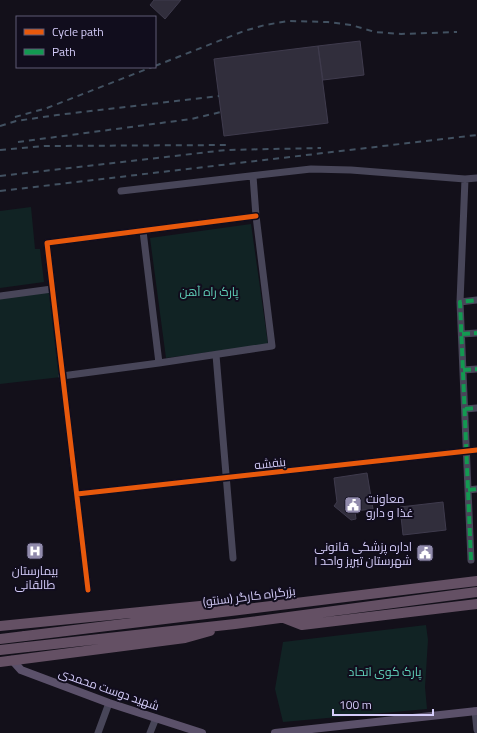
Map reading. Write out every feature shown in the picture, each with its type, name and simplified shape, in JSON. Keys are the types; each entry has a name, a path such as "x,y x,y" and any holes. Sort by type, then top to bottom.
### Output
{"highway":[{"name":"بزرگراه کارگر (سنتو)","path":"0,639 477,581"},
{"path":"0,650 235,624 477,592"},
{"path":"0,626 220,604 239,611"},
{"path":"282,618 302,625 477,604"},
{"path":"12,660 8,655 6,635 11,627 17,624"},
{"path":"0,662 185,638 235,624"}],"main road":[{"name":"شهید دوست محمدی","path":"12,660 21,670 110,703 201,733"},
{"path":"275,733 338,730 476,711"}],"street":[{"path":"121,190 311,169 351,170 465,179 477,178"},
{"path":"62,376 272,346 256,216 253,176"},
{"path":"465,179 460,302 468,490 473,523 471,560"},
{"path":"88,590 46,243 256,216"},
{"path":"143,231 159,363"},
{"path":"0,296 52,289"},
{"path":"460,302 477,300"},
{"path":"462,334 477,333"},
{"path":"216,355 233,558"},
{"path":"463,370 477,368"},
{"path":"465,409 477,408"},
{"name":"بنفشه","path":"76,494 477,450"},
{"path":"468,490 477,489"},
{"path":"98,733 110,703"},
{"path":"476,711 477,730"},
{"path":"150,733 156,718"}],"green space":[{"path":"31,207 35,249 40,249 44,282 0,288 0,211"},
{"name":"پارک راه آهن","path":"251,224 268,344 166,358 150,238"},
{"path":"50,291 61,377 0,384 0,298"},
{"name":"پارک کوی اتحاد","path":"426,625 428,640 425,687 427,709 283,722 275,689 283,642"}],"building":[{"path":"154,0 181,0 165,19 150,5"},
{"path":"360,41 364,75 323,80 318,46"},
{"path":"318,46 328,123 224,136 214,59"},
{"path":"367,473 373,509 355,511 356,519 351,520 334,506 337,502 334,478"},
{"path":"443,502 446,530 403,535 400,507"}],"railway":[{"path":"156,66 244,31 288,21 328,22 351,25 375,32 401,34 457,32"},
{"path":"15,117 47,108 149,68"},
{"path":"0,126 16,121 57,115 219,96"},
{"path":"18,142 191,119 221,112"},
{"path":"0,191 477,135"},
{"path":"0,150 44,146 228,145"},
{"path":"0,176 226,150 321,148"}],"marked path":[{"path":"471,560 460,302 477,300"},
{"path":"462,334 477,333"},
{"path":"463,370 477,369"},
{"path":"465,409 477,408"},
{"path":"468,490 477,489"}],"cycle path":[{"path":"88,590 47,243 256,216"},
{"path":"77,494 477,450"}],"place":[{"name":"معاونت غذا و دارو","path":"353,505"},
{"name":"بیمارستان طالقانی","path":"35,551"},
{"name":"اداره پزشکی قانونی شهرستان تبریز واحد ۱","path":"425,553"}]}
